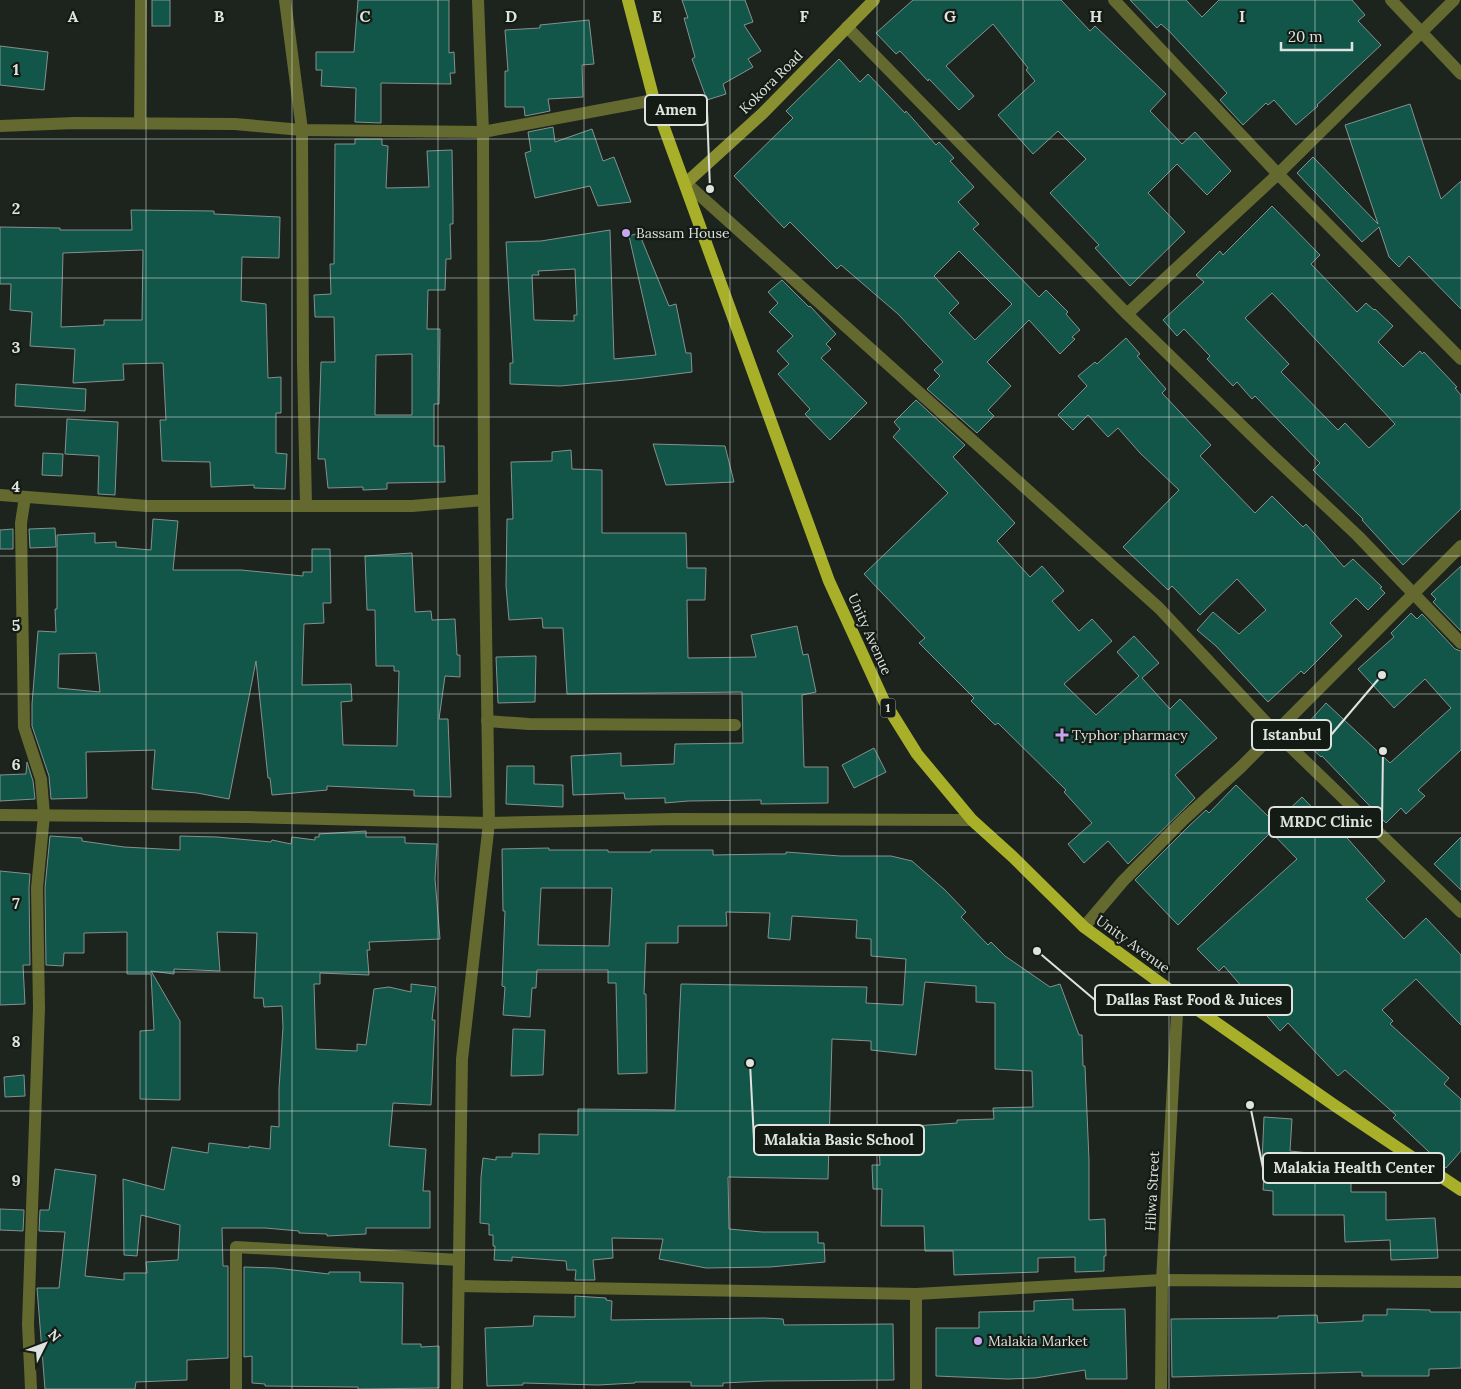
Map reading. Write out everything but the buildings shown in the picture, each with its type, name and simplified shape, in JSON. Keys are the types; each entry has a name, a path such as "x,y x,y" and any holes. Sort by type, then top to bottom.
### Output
{"main road":[{"name":"Unity Avenue","path":"628,0 654,100 686,183 829,581 884,702 916,754 972,820 1013,857 1084,927 1178,996 1334,1105 1461,1190"}],"street":[{"path":"140,0 140,123"},
{"path":"285,0 302,130 306,505"},
{"path":"458,1389 462,1059 489,823 484,500 483,132 478,0"},
{"name":"Kokora Road","path":"686,183 762,114 874,0"},
{"path":"1114,0 1278,174 1461,359"},
{"path":"1391,0 1461,74"},
{"path":"1126,314 1278,174 1454,0"},
{"path":"847,27 1126,314 1358,536 1461,643"},
{"path":"0,126 140,123 234,124 302,130 483,132 654,100"},
{"path":"686,183 1159,608 1275,732 1461,912"},
{"path":"0,495 147,506 412,506 484,500"},
{"path":"25,497 21,523 24,727 41,780 44,815 37,888 39,1008 28,1324 31,1389"},
{"path":"1084,927 1123,881 1183,820 1241,767 1461,546"},
{"path":"487,721 529,724 735,725"},
{"path":"0,815 247,816 489,823 676,818 972,820"},
{"name":"Hilwa Street","path":"1161,1389 1162,1280 1178,996"},
{"path":"236,1389 236,1247 459,1260"},
{"path":"459,1286 916,1294 1162,1280 1461,1282"},
{"path":"916,1294 916,1389"}],"place":[{"name":"Amen","path":"710,189"},
{"name":"Bassam House","path":"626,233"},
{"name":"Istanbul","path":"1382,675"},
{"name":"Typhor pharmacy","path":"1062,735"},
{"name":"MRDC Clinic","path":"1383,751"},
{"name":"Dallas Fast Food & Juices","path":"1037,951"},
{"name":"Malakia Basic School","path":"750,1063"},
{"name":"Malakia Health Center","path":"1250,1105"},
{"name":"Malakia Market","path":"978,1341"}]}
